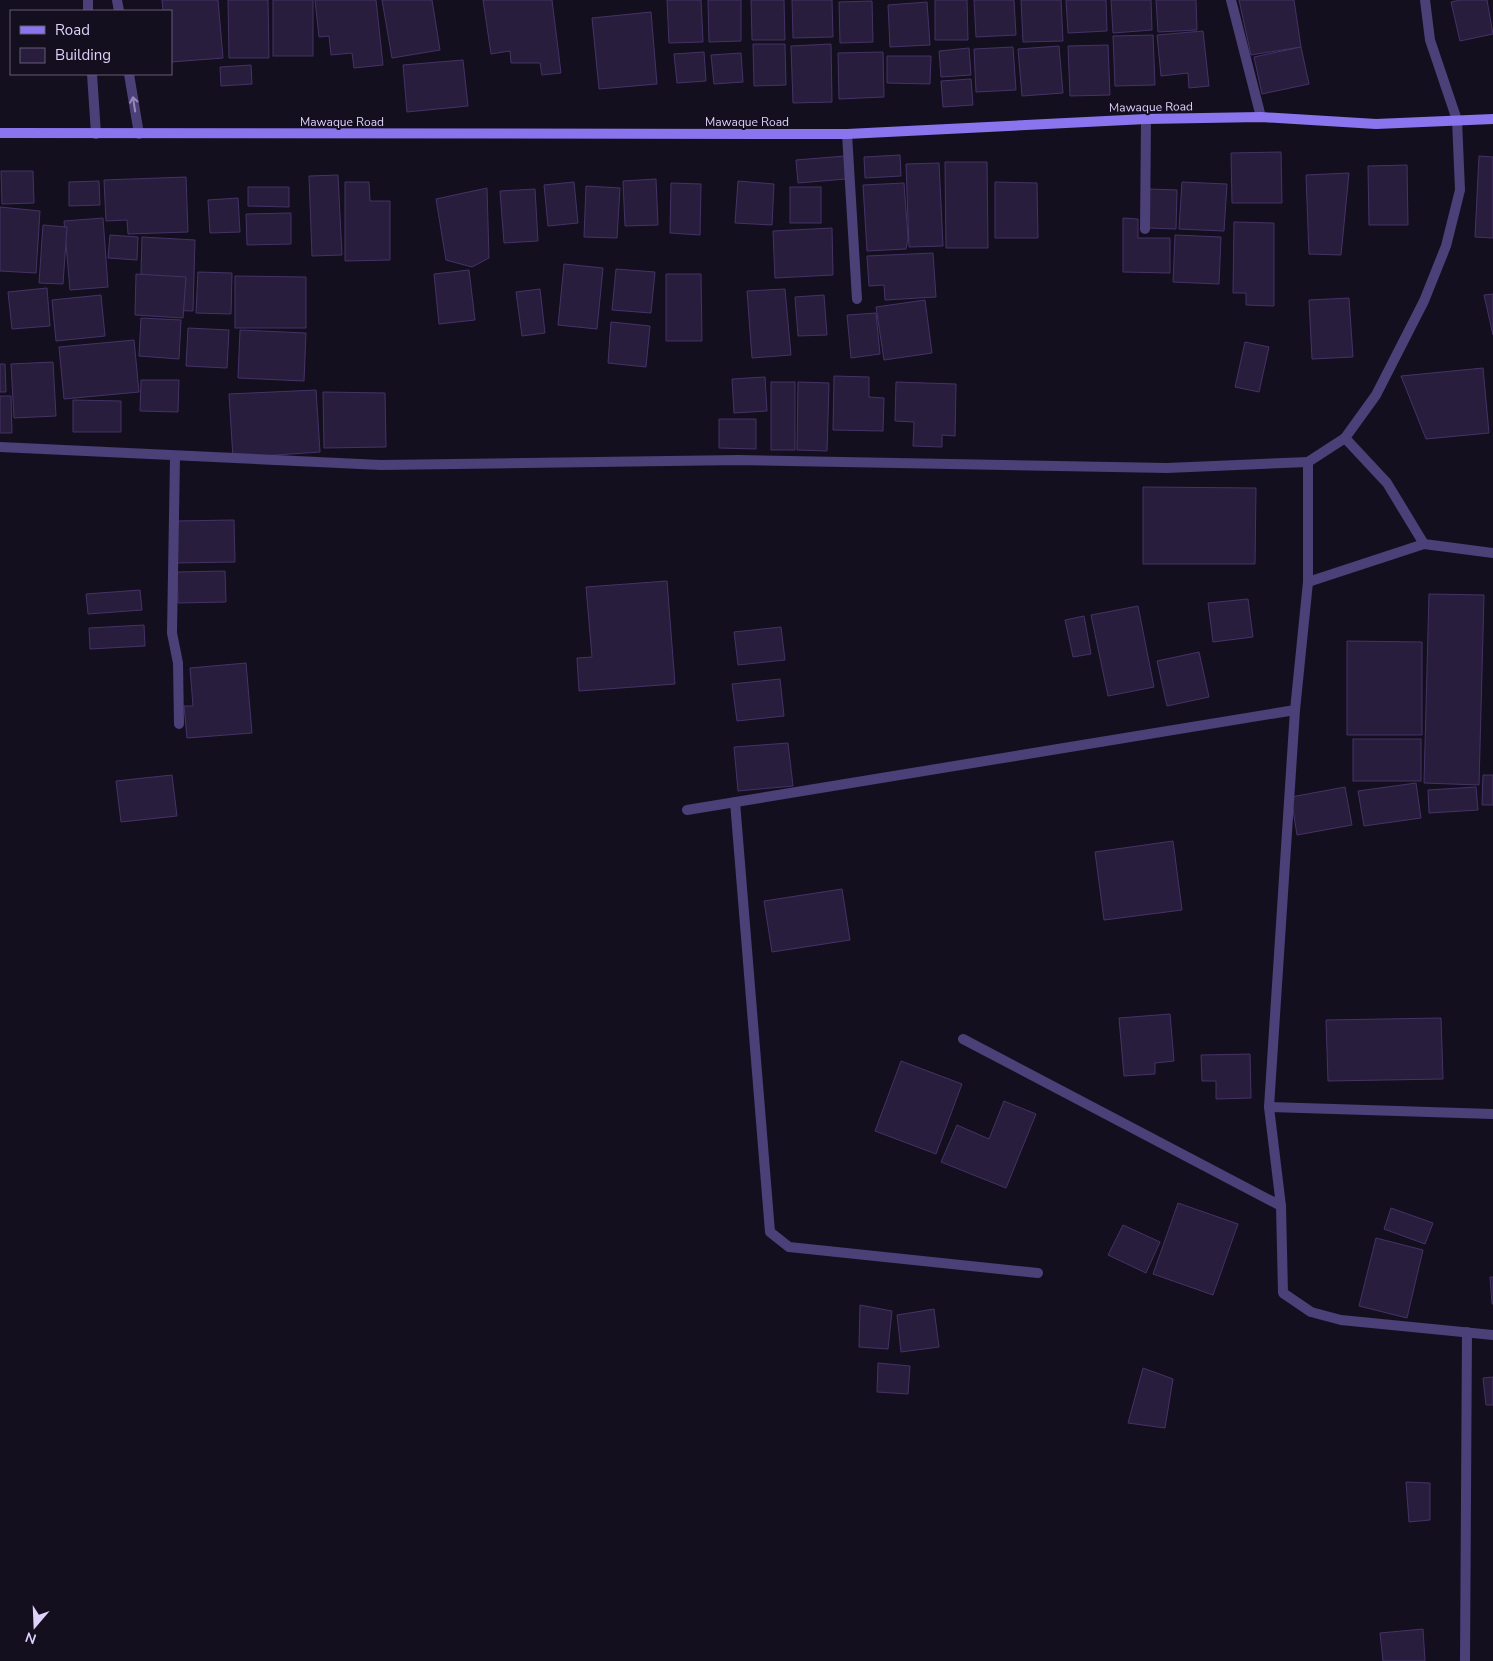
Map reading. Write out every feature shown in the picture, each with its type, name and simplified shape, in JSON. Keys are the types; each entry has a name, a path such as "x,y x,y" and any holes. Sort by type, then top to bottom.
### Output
{"main road":[{"name":"Mawaque Road","path":"0,133 847,134 1146,118 1261,117 1376,124 1493,119"}],"street":[{"path":"1231,0 1261,117"},
{"path":"0,447 175,457 380,465 739,460 1167,468 1308,462 1346,438 1376,395 1424,301 1446,246 1460,190 1457,120 1430,40 1426,0"},
{"path":"92,75 96,134"},
{"path":"129,75 139,134"},
{"path":"1145,229 1146,118"},
{"path":"847,134 857,299"},
{"path":"1346,438 1387,483 1424,544"},
{"path":"175,457 172,633 178,663 179,724"},
{"path":"1308,462 1308,582 1295,710 1270,1106 1281,1206 1283,1293 1311,1312 1341,1320 1493,1335"},
{"path":"1308,582 1424,544 1493,553"},
{"path":"687,810 1295,710"},
{"path":"735,802 770,1232 789,1247 1038,1273"},
{"path":"962,1039 1281,1206"},
{"path":"1270,1106 1493,1114"},
{"path":"1465,1661 1467,1332"}],"building":[{"path":"162,0 218,0 223,58 172,62 172,10 163,10"},
{"path":"228,0 268,0 269,58 229,58"},
{"path":"273,0 313,0 313,56 273,56"},
{"path":"315,0 376,0 383,65 354,68 352,53 331,55 329,36 319,37"},
{"path":"382,0 432,0 440,50 392,58"},
{"path":"483,0 552,0 561,73 542,75 540,63 511,63 510,51 491,54"},
{"path":"667,0 701,0 703,42 669,43"},
{"path":"708,0 741,0 741,41 709,42"},
{"path":"751,0 784,0 785,40 752,40"},
{"path":"792,0 832,0 833,37 793,38"},
{"path":"935,0 967,0 968,40 935,40"},
{"path":"974,0 1014,0 1016,35 976,37"},
{"path":"1021,0 1061,0 1063,41 1023,42"},
{"path":"1066,0 1106,0 1107,31 1068,33"},
{"path":"1111,0 1151,0 1152,30 1113,33"},
{"path":"1156,0 1196,0 1197,30 1158,32"},
{"path":"1239,0 1294,0 1301,47 1251,55"},
{"path":"1487,0 1493,34 1460,41 1451,2"},
{"path":"872,1 873,42 840,43 839,2"},
{"path":"927,2 930,45 890,47 888,5"},
{"path":"651,12 657,84 599,89 592,18"},
{"path":"1203,31 1209,86 1189,88 1188,73 1161,76 1157,35"},
{"path":"1153,35 1155,85 1115,86 1113,36"},
{"path":"753,44 785,44 786,85 754,86"},
{"path":"831,44 832,102 793,103 791,46"},
{"path":"1108,45 1110,95 1070,96 1068,46"},
{"path":"1059,46 1063,93 1022,96 1018,49"},
{"path":"1013,47 1016,90 976,92 974,49"},
{"path":"1301,47 1309,84 1262,94 1254,57"},
{"path":"969,48 971,75 941,77 939,51"},
{"path":"704,52 706,81 677,83 674,54"},
{"path":"883,52 884,97 839,99 838,53"},
{"path":"741,53 743,82 714,84 711,55"},
{"path":"887,56 931,56 930,84 887,83"},
{"path":"463,60 468,106 407,112 403,65"},
{"path":"251,65 252,84 221,86 220,67"},
{"path":"971,79 973,105 943,107 941,81"},
{"path":"1281,152 1282,203 1232,203 1231,153"},
{"path":"900,155 901,176 865,178 864,157"},
{"path":"845,156 846,179 798,183 796,160"},
{"path":"1479,156 1493,157 1493,238 1475,237"},
{"path":"945,162 987,162 988,248 946,248"},
{"path":"939,163 943,246 909,247 906,164"},
{"path":"1407,165 1408,225 1369,225 1368,166"},
{"path":"1,171 33,171 34,203 2,204"},
{"path":"1349,173 1341,255 1309,254 1306,175"},
{"path":"338,175 342,255 312,256 309,176"},
{"path":"186,177 188,232 128,234 127,220 106,221 104,180"},
{"path":"656,179 658,225 625,226 623,181"},
{"path":"99,181 100,205 69,206 69,182"},
{"path":"738,181 774,184 772,225 735,223"},
{"path":"345,182 369,182 370,201 390,201 390,260 345,261"},
{"path":"574,182 578,223 548,226 544,185"},
{"path":"995,182 1037,183 1038,238 995,238"},
{"path":"1182,182 1227,184 1224,231 1179,229"},
{"path":"671,183 701,184 700,235 670,233"},
{"path":"904,183 908,238 906,249 867,251 863,185"},
{"path":"586,186 620,188 617,238 584,237"},
{"path":"248,187 289,187 289,207 248,206"},
{"path":"790,187 821,187 821,223 790,223"},
{"path":"487,188 489,258 472,267 446,260 436,199"},
{"path":"535,189 538,241 504,243 500,191"},
{"path":"1149,189 1177,190 1176,229 1148,228"},
{"path":"238,198 240,232 210,233 208,200"},
{"path":"0,207 40,211 36,273 0,271"},
{"path":"291,213 291,244 247,245 246,214"},
{"path":"103,218 108,287 70,290 64,221"},
{"path":"1123,218 1138,219 1138,238 1170,238 1170,273 1123,272"},
{"path":"1234,222 1274,223 1274,306 1246,305 1246,293 1233,293"},
{"path":"43,225 67,227 63,284 39,283"},
{"path":"832,228 833,275 775,278 773,231"},
{"path":"110,235 138,237 137,260 108,258"},
{"path":"1175,235 1221,237 1219,284 1173,282"},
{"path":"142,237 195,240 193,311 140,309"},
{"path":"933,253 936,297 885,300 884,285 869,286 867,256"},
{"path":"564,264 603,268 597,329 558,325"},
{"path":"616,269 655,272 651,313 612,310"},
{"path":"469,270 475,320 439,324 434,274"},
{"path":"198,272 232,273 231,314 196,313"},
{"path":"136,274 186,277 183,318 135,315"},
{"path":"666,274 701,274 702,341 666,341"},
{"path":"235,276 306,277 306,328 235,328"},
{"path":"47,288 50,326 12,329 8,292"},
{"path":"540,289 545,333 522,336 516,292"},
{"path":"785,289 791,355 752,358 747,291"},
{"path":"1493,294 1493,335 1484,295"},
{"path":"101,295 105,336 56,341 52,300"},
{"path":"824,295 827,335 798,336 795,297"},
{"path":"1349,298 1353,357 1312,359 1309,300"},
{"path":"925,300 932,353 884,360 876,307"},
{"path":"876,313 880,354 851,358 847,315"},
{"path":"141,318 181,320 179,359 139,356"},
{"path":"611,322 650,326 646,367 608,363"},
{"path":"188,328 229,330 227,368 186,366"},
{"path":"240,330 306,333 304,381 238,378"},
{"path":"134,340 139,392 64,399 59,347"},
{"path":"1245,342 1269,347 1259,392 1235,387"},
{"path":"53,362 56,416 14,418 11,364"},
{"path":"0,364 5,364 6,392 0,392"},
{"path":"1483,368 1489,433 1426,439 1401,376"},
{"path":"834,376 869,377 869,397 884,398 883,431 833,430"},
{"path":"765,377 767,411 734,413 732,379"},
{"path":"141,380 179,380 178,412 140,411"},
{"path":"771,382 795,382 795,450 771,450"},
{"path":"798,382 829,383 827,451 797,450"},
{"path":"896,382 956,384 955,436 942,435 942,447 913,446 914,422 895,421"},
{"path":"316,390 320,452 233,458 229,394"},
{"path":"323,392 385,393 386,447 324,448"},
{"path":"0,396 11,396 12,433 0,433"},
{"path":"73,400 121,401 121,432 73,432"},
{"path":"719,419 756,419 756,449 719,448"},
{"path":"1143,487 1256,488 1255,564 1143,564"},
{"path":"234,520 235,562 176,563 175,521"},
{"path":"225,571 226,602 178,603 177,572"},
{"path":"667,581 675,684 579,691 577,658 592,657 586,587"},
{"path":"140,590 142,610 88,614 86,594"},
{"path":"1429,594 1484,595 1479,785 1424,783"},
{"path":"1248,599 1253,637 1213,642 1208,603"},
{"path":"1138,606 1154,687 1108,696 1091,615"},
{"path":"1084,616 1091,654 1073,657 1065,620"},
{"path":"144,625 145,646 90,649 89,628"},
{"path":"781,627 785,660 738,665 734,632"},
{"path":"1347,641 1422,642 1422,735 1347,735"},
{"path":"1199,652 1209,697 1167,706 1157,661"},
{"path":"246,663 252,733 187,738 184,706 193,706 190,668"},
{"path":"780,679 784,716 737,721 732,684"},
{"path":"1353,739 1421,739 1421,781 1353,781"},
{"path":"788,743 793,786 738,791 734,747"},
{"path":"172,775 177,816 121,822 116,781"},
{"path":"1483,775 1493,775 1493,805 1482,805"},
{"path":"1416,783 1421,818 1364,826 1358,791"},
{"path":"1345,787 1352,825 1297,835 1291,797"},
{"path":"1476,787 1478,810 1429,813 1428,790"},
{"path":"1173,841 1182,910 1104,920 1095,852"},
{"path":"842,889 850,940 772,952 764,901"},
{"path":"1170,1014 1174,1061 1155,1063 1155,1074 1124,1076 1119,1018"},
{"path":"1441,1018 1443,1079 1328,1081 1326,1020"},
{"path":"1250,1054 1251,1098 1216,1099 1216,1081 1202,1081 1201,1055"},
{"path":"901,1061 962,1084 936,1154 875,1131"},
{"path":"1004,1101 1036,1114 1006,1188 941,1162 957,1125 989,1139"},
{"path":"1178,1203 1238,1224 1213,1295 1153,1274"},
{"path":"1391,1208 1433,1223 1425,1244 1384,1229"},
{"path":"1123,1225 1160,1242 1146,1273 1108,1255"},
{"path":"1376,1238 1423,1250 1407,1318 1359,1306"},
{"path":"1490,1277 1493,1277 1493,1304 1492,1304"},
{"path":"860,1305 892,1311 888,1349 859,1347"},
{"path":"934,1309 939,1347 901,1352 897,1315"},
{"path":"878,1363 910,1366 908,1394 877,1392"},
{"path":"1143,1368 1173,1379 1165,1428 1128,1423"},
{"path":"1493,1377 1493,1405 1486,1405 1483,1378"},
{"path":"1406,1482 1430,1483 1430,1520 1409,1522"},
{"path":"1423,1629 1425,1661 1383,1661 1380,1633"}]}
